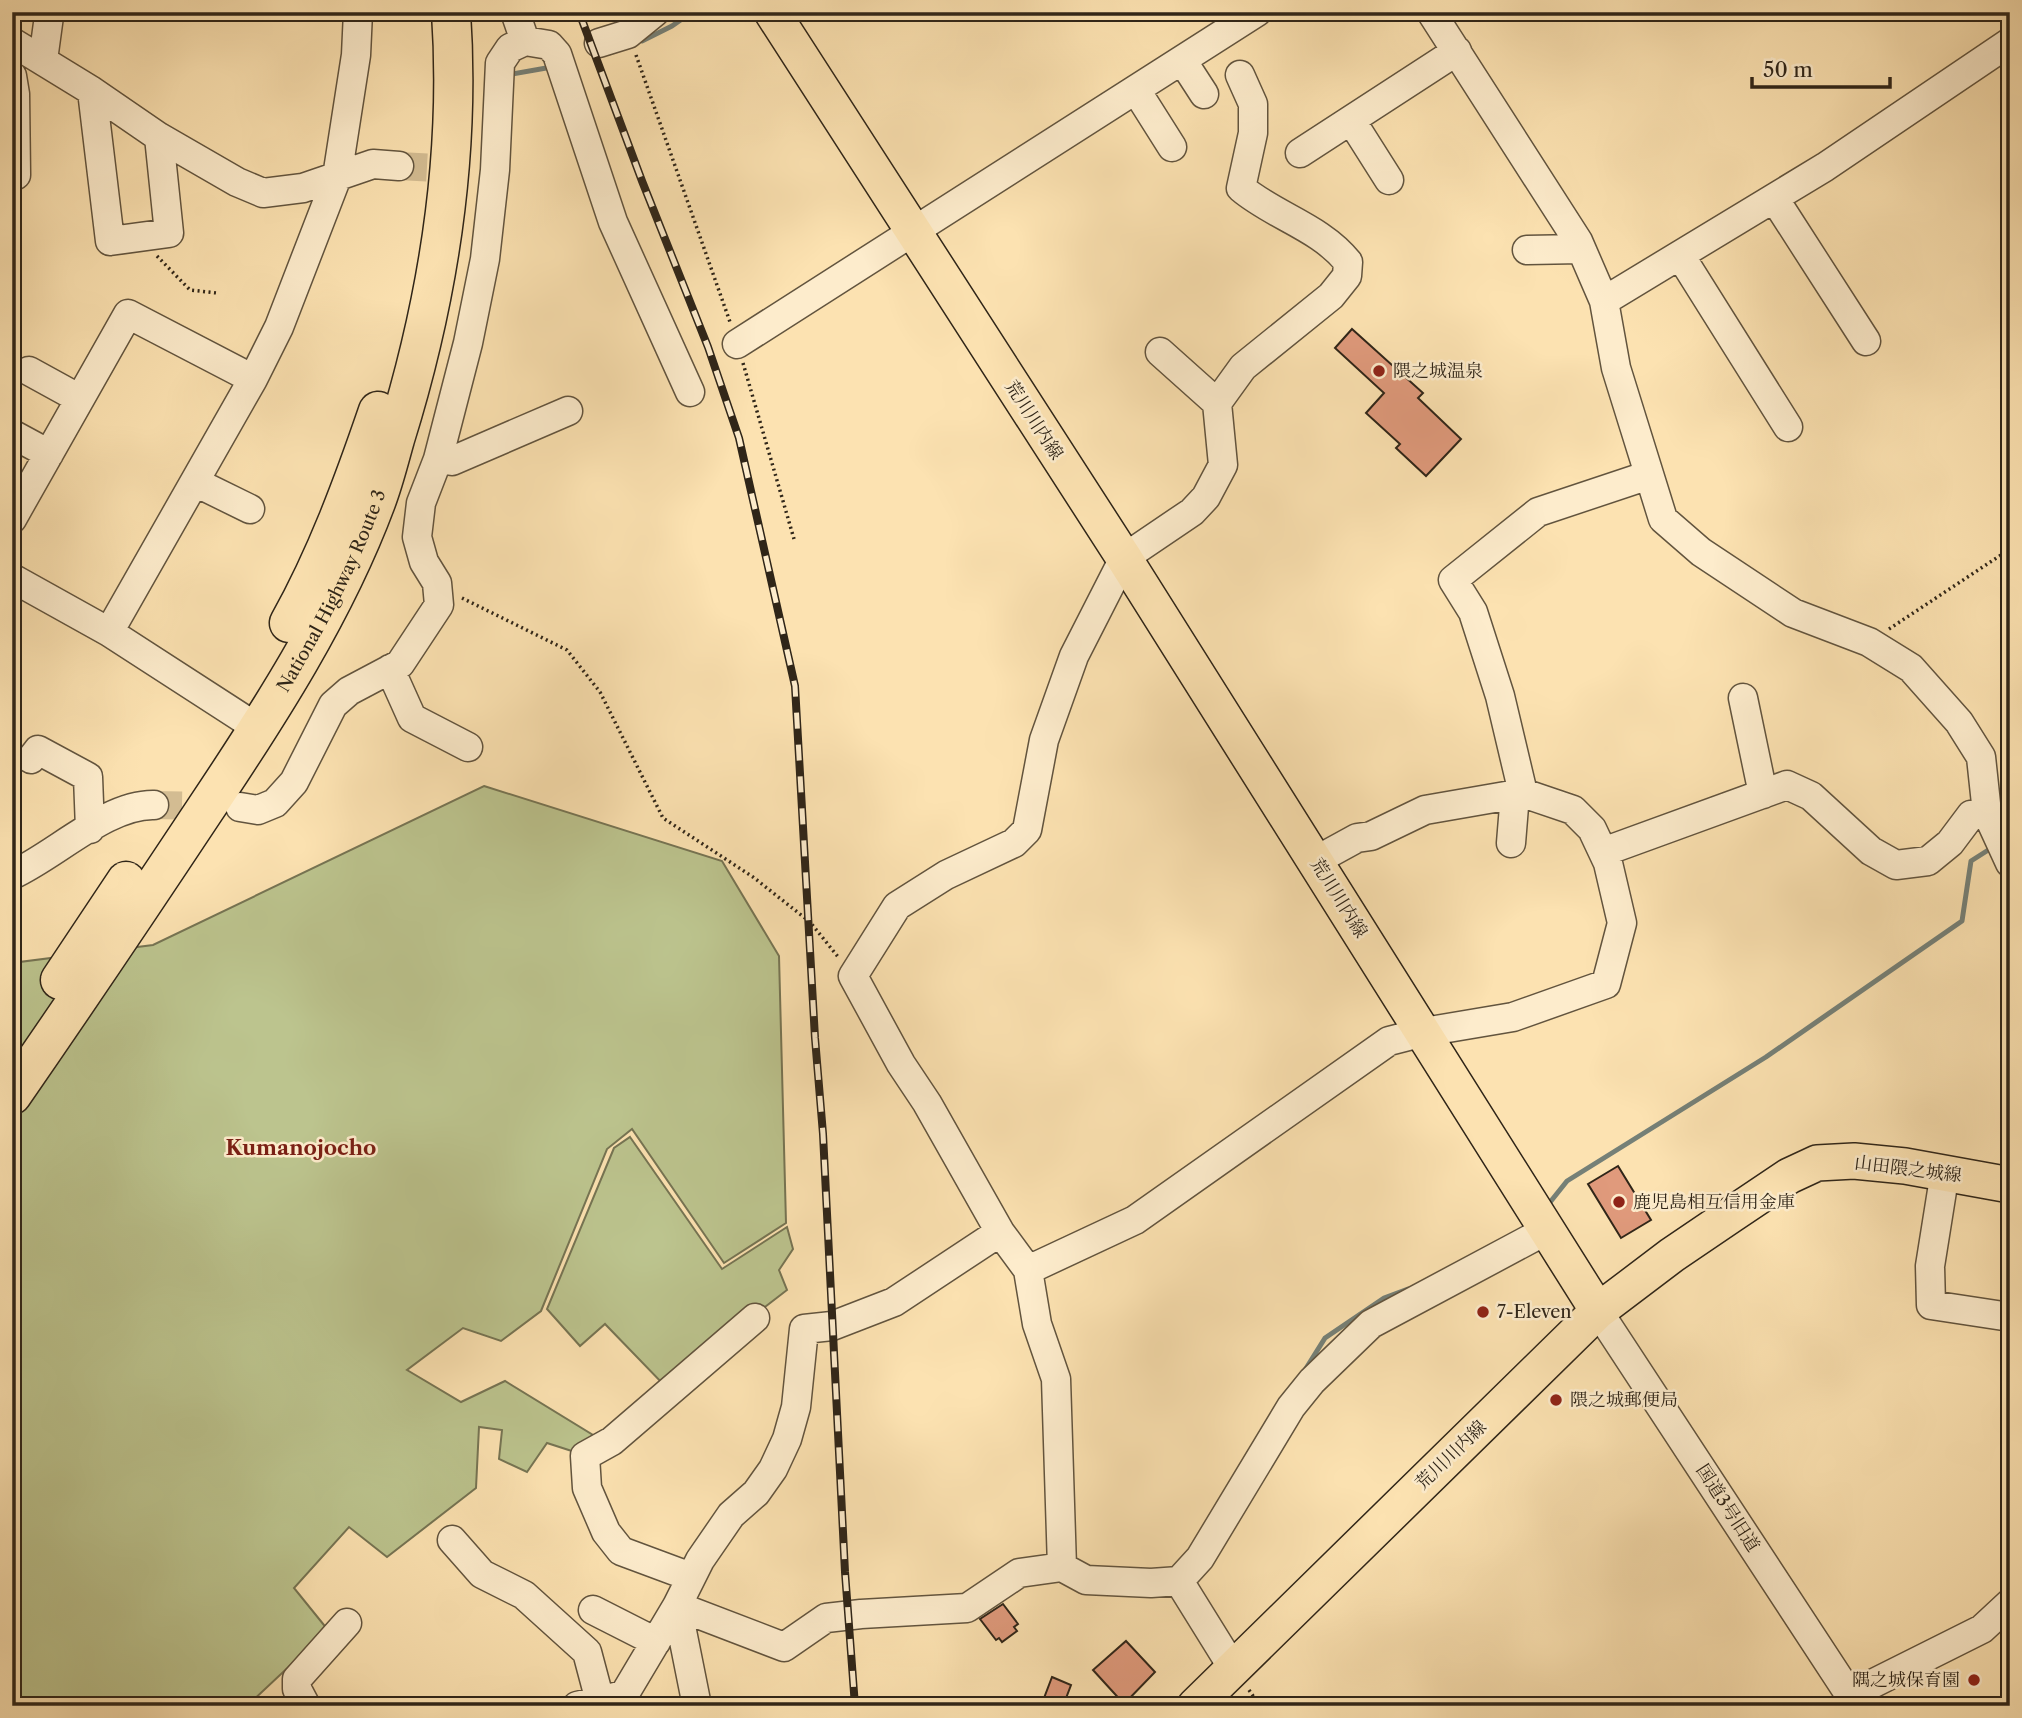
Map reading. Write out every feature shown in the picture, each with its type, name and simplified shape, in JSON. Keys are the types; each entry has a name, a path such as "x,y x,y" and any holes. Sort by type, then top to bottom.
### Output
{"highway":[{"name":"National Highway Route 3","path":"12,1095 114,947 248,723 351,489 383,395 404,311 427,131 425,12"},
{"name":"National Highway Route 3","path":"12,1051 248,723 331,601 376,502 408,399 430,310 444,220 452,137 451,12"}],"main road":[{"name":"荒川川内線","path":"772,12 1124,558 1598,1311 1195,1706"},
{"name":"山田隈之城線","path":"1598,1311 1731,1215 1789,1176 1817,1163 1854,1161 1945,1172 2010,1185"}],"street":[{"path":"109,632 253,379 279,327 337,177 356,55 358,12"},
{"path":"516,12 525,41"},
{"path":"240,807 258,810 275,803 294,782 332,705 349,691 400,664 439,605 437,583 424,562 417,537 421,503 438,459 468,343 485,259 483,170 500,63 510,48 525,41 579,49 628,34 655,12"},
{"path":"737,344 1257,12"},
{"path":"1431,12 1581,249 1604,301 1616,368 1662,519 1701,552 1793,614 1869,642 1911,668 1959,722 1982,757 1998,839"},
{"path":"43,60 49,16"},
{"path":"12,42 92,91 159,137 237,182 263,193 303,188 373,164 399,166"},
{"path":"1604,301 1825,167 2010,42"},
{"path":"579,49 613,222 690,392"},
{"path":"1300,153 1457,51"},
{"path":"1182,60 1205,94"},
{"path":"1062,1567 1056,1379 1037,1324 1028,1270 1000,1232 927,1102 901,1064 853,976 897,906 946,875 1014,843 1027,830 1044,740 1074,656 1124,558 1192,512 1206,497 1223,465 1217,403 1243,367 1331,296 1347,276 1348,261 1338,250 1316,234 1255,200 1241,188 1254,133 1254,114 1253,104 1240,75"},
{"path":"12,76 15,94 16,175"},
{"path":"1136,90 1172,147"},
{"path":"92,91 110,241 169,233 159,137"},
{"path":"1352,120 1390,180"},
{"path":"1774,198 1866,341"},
{"path":"1527,250 1581,249"},
{"path":"1680,255 1788,427"},
{"path":"12,519 128,314 253,379"},
{"path":"1160,352 1217,403"},
{"path":"29,371 80,399"},
{"path":"438,459 452,461 568,411"},
{"path":"12,433 49,454"},
{"path":"1511,843 1519,793 1500,696 1473,612 1453,580 1538,512 1649,475"},
{"path":"195,482 250,509"},
{"path":"12,578 109,632 248,723"},
{"path":"390,669 412,718 468,747"},
{"path":"1744,698 1763,794"},
{"path":"31,759 38,750 88,778 90,829"},
{"path":"1603,852 1787,785 1811,796 1871,851 1896,865 1928,861 1950,843 1970,815 1998,839"},
{"path":"1028,1270 1135,1220 1390,1041 1424,1032 1513,1017 1606,984 1622,923 1608,863 1592,830 1573,810 1519,793 1425,810 1371,836 1357,838 1315,861"},
{"path":"12,875 34,865 119,810 140,804 154,805"},
{"path":"1945,1172 1930,1266 1931,1305 2010,1317"},
{"path":"677,1606 783,1647 826,1618 967,1608 1019,1573 1062,1567 1087,1580 1151,1583 1179,1581 1200,1558 1291,1408 1312,1381 1371,1324 1541,1220"},
{"path":"452,1541 482,1574 524,1595 587,1652 588,1703 624,1695 677,1606 700,1560 732,1515 756,1493 778,1459 796,1407 804,1329 832,1326 894,1302 1000,1232"},
{"name":"国道3号旧道","path":"1598,1311 1854,1700"},
{"path":"691,1577 621,1551 606,1532 587,1488 585,1456 612,1441 755,1318"},
{"path":"1179,1581 1233,1668"},
{"path":"1854,1700 1982,1629 2010,1603"},
{"path":"677,1606 697,1706"},
{"path":"593,1609 656,1642"},
{"path":"306,1706 297,1689 297,1679 347,1623"}],"path":[{"path":"628,34 737,344 794,539"},
{"path":"147,236 151,249 190,290 216,293"},
{"path":"1869,642 2010,549"},
{"path":"440,596 461,597 568,650 600,692 663,818 753,877 810,922 853,976"}],"green space":[{"path":"484,786 722,861 779,956 786,1223 724,1263 632,1129 607,1149 541,1311 501,1341 463,1328 407,1370 461,1402 505,1381 593,1435 578,1453 547,1443 527,1472 499,1459 502,1430 479,1427 476,1488 387,1557 349,1527 294,1588 328,1630 247,1706 226,1706 220,1701 212,1706 12,1706 12,963 153,945"},
{"path":"630,1137 722,1269 787,1227 793,1249 779,1270 787,1290 664,1385 605,1324 580,1346 547,1309 614,1148"}],"building":[{"path":"1352,329 1423,393 1418,398 1461,439 1426,476 1396,448 1400,444 1366,413 1384,393 1335,348"},
{"name":"鹿児島相互信用金庫","path":"1618,1166 1651,1220 1621,1238 1588,1184"},
{"path":"1003,1604 1018,1624 1014,1627 1017,1631 1002,1642 999,1638 996,1640 980,1619"},
{"path":"1126,1641 1155,1672 1124,1704 1093,1670"},
{"path":"1052,1677 1071,1685 1063,1706 1041,1706"}],"waterway":[{"path":"642,41 692,12"},
{"path":"507,75 552,67"},
{"path":"1547,1206 1567,1181 1766,1057 1962,921 1971,861 1993,847"},
{"path":"1305,1370 1325,1338 1384,1298 1408,1289"}],"tunnel":[{"path":"399,166 470,170"},
{"path":"154,805 221,806"}],"railway":[{"path":"579,12 708,347 739,438 795,686 823,1134 845,1572 855,1706"}],"place":[{"name":"隈之城温泉","path":"1379,371"},
{"name":"鹿児島相互信用金庫","path":"1619,1202"},
{"name":"7-Eleven","path":"1483,1312"},
{"name":"隈之城郵便局","path":"1556,1400"},
{"name":"隅之城保育園","path":"1974,1680"}],"district":[{"name":"Kumanojocho","path":"301,1147"}]}
